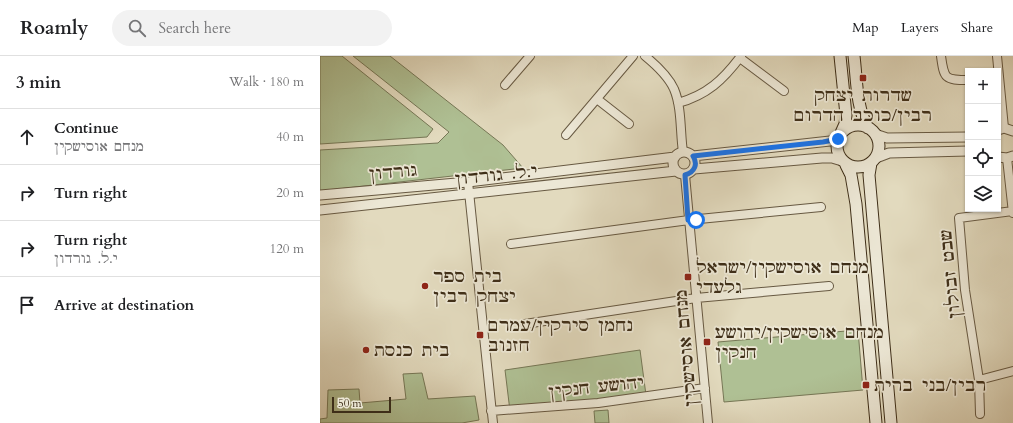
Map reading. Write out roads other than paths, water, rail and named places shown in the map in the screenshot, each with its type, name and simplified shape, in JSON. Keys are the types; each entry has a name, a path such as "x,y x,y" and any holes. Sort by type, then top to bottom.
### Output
{"main road":[{"path":"840,56 846,115 845,124 839,136 837,150 851,175 856,204 876,423"},
{"path":"854,56 861,109 864,120 872,131 879,146 869,175 891,423"},
{"path":"839,136 845,129 857,125 872,131"},
{"path":"844,163 859,168 866,166 874,160"}],"street":[{"path":"505,85 530,56"},
{"path":"566,135 633,56"},
{"path":"645,56 667,78 674,89 678,103 679,154 673,166 681,173 692,172 694,169 822,158 832,158 844,163"},
{"path":"940,56 942,69 946,77 952,80 965,80"},
{"path":"997,56 998,68"},
{"path":"678,103 694,98 707,91 726,74 741,57 784,91"},
{"path":"1001,96 1005,130"},
{"path":"597,99 629,124"},
{"path":"872,131 887,138 965,137"},
{"path":"693,156 823,142 839,136"},
{"path":"874,160 889,153 965,150"},
{"path":"679,154 687,152 693,156 696,162 694,169"},
{"name":"י.ל. גורדון","path":"468,182 679,154"},
{"path":"1006,157 1013,212"},
{"name":"י.ל. גורדון","path":"320,210 681,173"},
{"name":"מנחם אוסישקין","path":"681,173 688,220 708,423"},
{"path":"468,182 493,423"},
{"name":"גורדון","path":"320,195 468,182"},
{"path":"511,244 688,220 821,207"},
{"name":"שבט זבולון","path":"980,414 978,380 965,290 959,218 1013,212"},
{"path":"525,324 696,298 829,286"},
{"path":"978,380 1013,371"},
{"name":"יהושע חנקין","path":"491,411 598,403 704,388"}],"place":[{"name":"שדרות יצחק רבין/כוכב הדרום","path":"863,78"},
{"name":"מנחם אוסישקין/ישראל גלעדי","path":"688,277"},
{"name":"בית ספר יצחק רבין","path":"425,286"},
{"name":"נחמן סירקין/עמרם חזנוב","path":"480,335"},
{"name":"מנחם אוסישקין/יהושע חנקין","path":"707,342"},
{"name":"בית כנסת","path":"366,350"},
{"name":"רבין/בני ברית","path":"866,385"}]}
